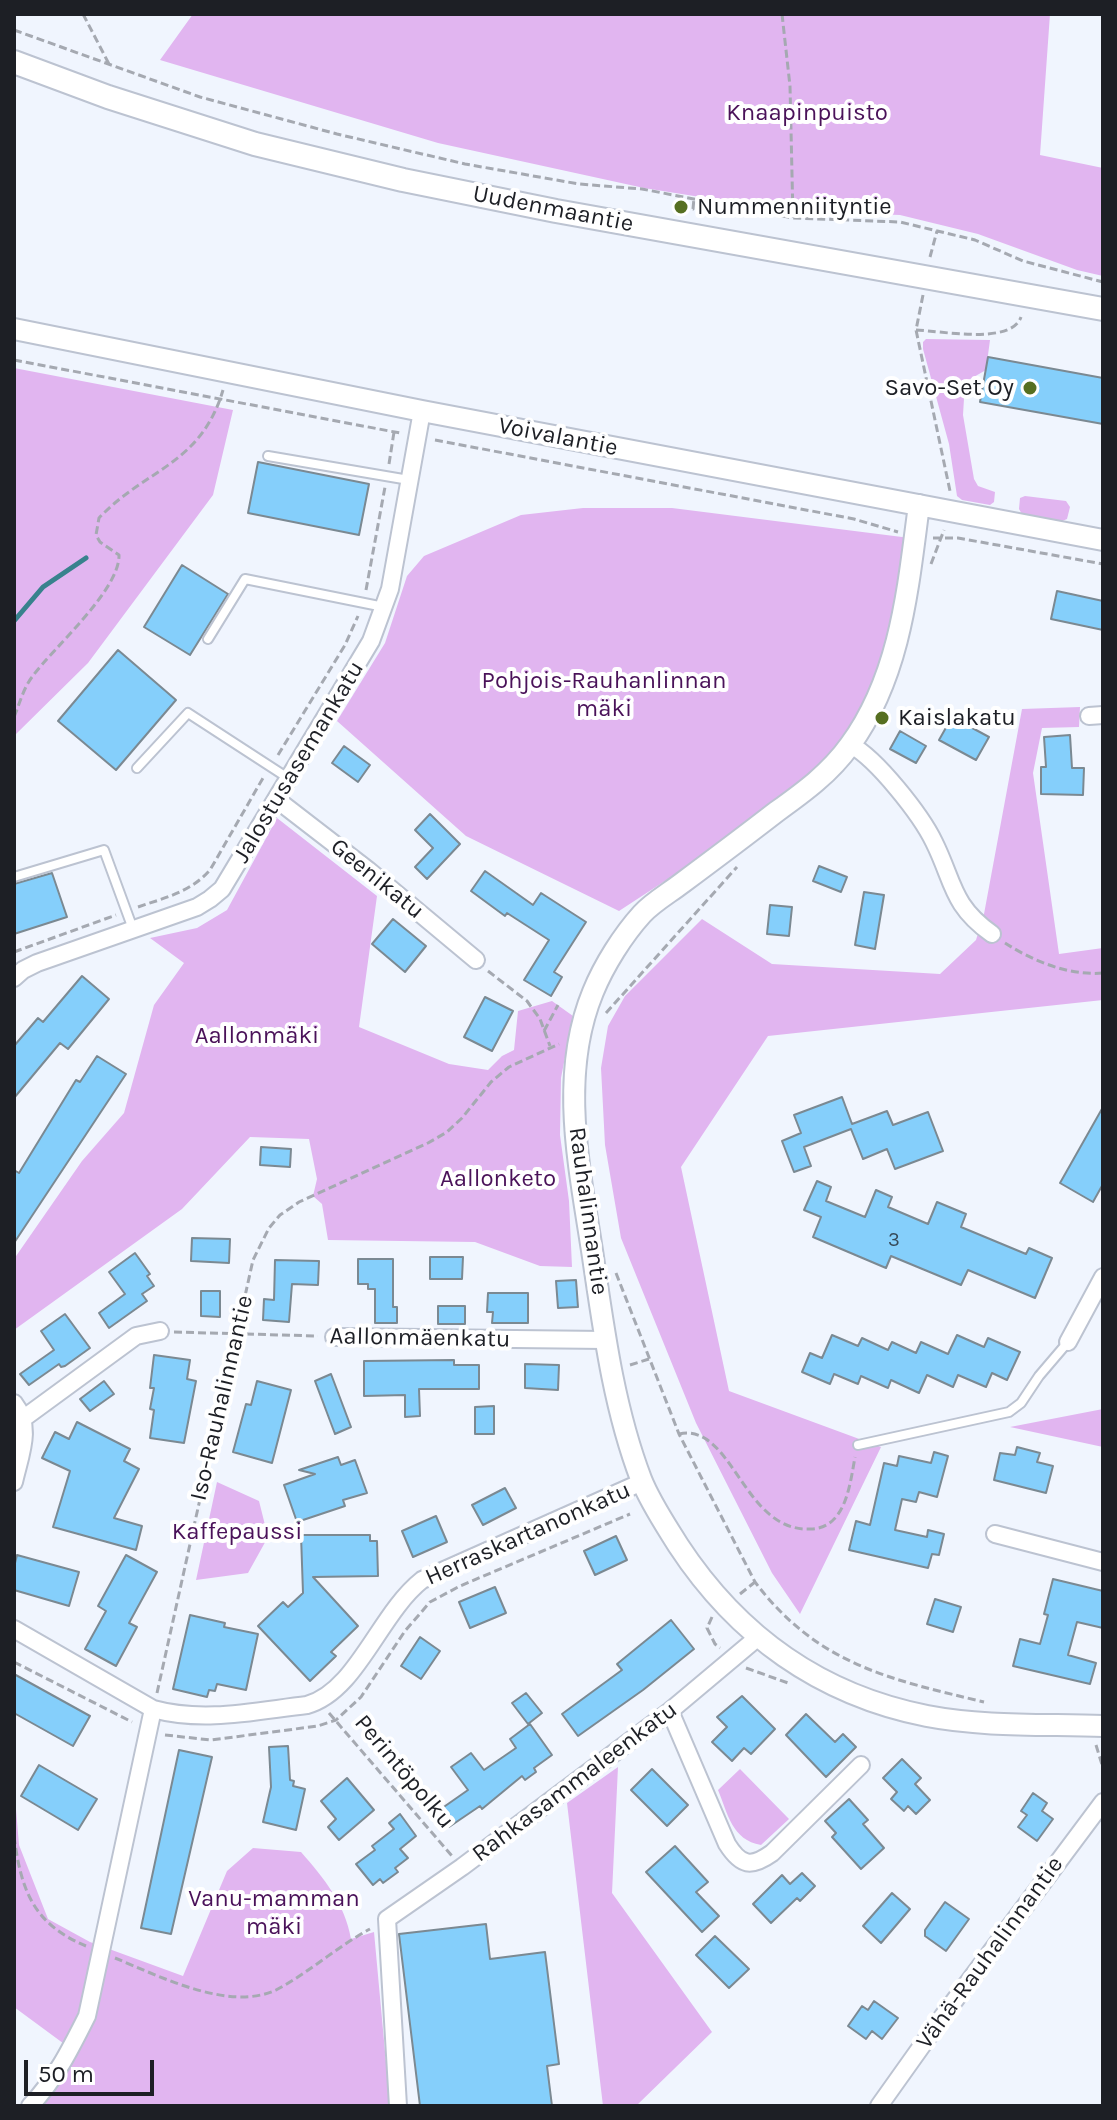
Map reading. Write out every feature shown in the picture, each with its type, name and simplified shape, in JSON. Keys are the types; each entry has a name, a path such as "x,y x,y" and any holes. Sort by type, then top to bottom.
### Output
{"main road":[{"name":"Uudenmaantie","path":"14,62 108,97 255,144 403,180 556,211 1103,309"}],"street":[{"name":"Voivalantie","path":"14,329 422,411 1103,540"},
{"name":"Jalostusasemankatu","path":"14,978 37,963 210,899 231,874 362,659 385,607 422,411"},
{"name":"Rauhalinnantie","path":"919,505 898,640 880,694 851,745 821,779 643,912 593,990 579,1036 573,1078 577,1156 605,1340 619,1407 642,1482 693,1568 725,1607 757,1638 805,1672 835,1688 900,1710 958,1721 1103,1726"},
{"path":"851,745 863,751 917,814 938,849 958,901 977,924 992,934"},
{"name":"Geenikatu","path":"276,799 476,960"},
{"path":"1068,1342 1103,1277"},
{"path":"24,1418 136,1336 160,1331"},
{"name":"Aallonmäenkatu","path":"334,1337 605,1340"},
{"path":"14,1403 24,1418 25,1432 14,1482"},
{"name":"Herraskartanonkatu","path":"318,1702 339,1688 395,1605 422,1580 642,1482"},
{"path":"995,1534 1103,1562"},
{"path":"14,1629 153,1709 189,1717 318,1702"},
{"name":"Rahkasammaleenkatu","path":"387,1919 462,1867 670,1711 757,1638"},
{"path":"30,2106 71,2049 87,2016 153,1709"},
{"path":"670,1711 727,1844 735,1857 747,1863 759,1862 772,1853 861,1765"},
{"name":"Vähä-Rauhalinnantie","path":"879,2106 1103,1802"},
{"path":"387,1919 398,2106"}],"lane":[{"path":"268,456 409,480"},
{"path":"208,639 245,579 385,607"},
{"path":"137,768 188,713 289,778"},
{"path":"14,877 104,850 133,930"},
{"path":"858,1445 1009,1412 1021,1403 1068,1342"}],"path":[{"path":"83,14 109,64"},
{"path":"782,14 790,86 793,218"},
{"path":"14,30 200,97 465,164 579,184 642,189 793,218 900,222 975,240 1023,261 1103,282"},
{"path":"681,207 693,209 694,198"},
{"path":"929,261 937,231"},
{"path":"923,295 916,330 951,485 949,511 930,566"},
{"path":"916,330 998,334 1014,329 1021,317"},
{"path":"14,360 854,519 915,537 958,538 1103,564"},
{"path":"14,717 31,678 103,594 119,564 119,555 100,542 96,535 99,518 194,445 209,425 228,372"},
{"path":"14,952 176,894 201,880 210,870 345,645 363,603 394,432"},
{"path":"604,1015 741,863"},
{"path":"992,934 1027,955 1066,970 1103,973"},
{"path":"476,960 527,1001 550,1047"},
{"path":"544,1031 558,1005"},
{"name":"Iso-Rauhalinnantie","path":"153,1709 235,1334 256,1252 269,1228 280,1215 299,1202 447,1132 509,1067 579,1036"},
{"path":"613,1264 679,1434 755,1582 769,1600 816,1643 864,1669 990,1704"},
{"name":"Aallonmäenkatu","path":"160,1331 334,1337"},
{"path":"679,1434 698,1433 713,1444 770,1517 805,1530 828,1525 837,1516 848,1490 858,1445"},
{"path":"14,1662 165,1736 211,1740 318,1726 336,1720 361,1697 405,1631 430,1602 460,1586 630,1514"},
{"path":"727,1662 792,1684"},
{"name":"Perintöpolku","path":"318,1702 462,1867"},
{"path":"14,1836 25,1889 43,1919 68,1939 184,1986 229,1998 274,1991 351,1939 387,1919"}],"green space":[{"name":"Knaapinpuisto","path":"193,14 1050,14 1040,155 1103,168 1103,276 1077,270 978,234 900,215 788,211 644,188 438,143 160,60"},
{"path":"926,339 990,340 986,370 965,382 963,415 974,479 978,486 995,492 994,502 990,505 962,500 957,496 949,444 923,349"},
{"path":"14,368 233,410 213,495 88,663 14,736"},
{"path":"1020,498 1066,501 1070,507 1067,519 1060,522 1023,516 1019,509"},
{"name":"Pohjois-Rauhanlinnan mäki","path":"583,508 672,508 910,538 880,694 821,779 619,911 466,836 337,721 385,643 407,576 424,556 521,515"},
{"path":"1080,707 1079,727 1042,728 1033,773 1059,954 1103,948 1103,1000 768,1036 681,1167 729,1391 881,1447 800,1614 772,1573 696,1423 621,1238 605,1145 601,1068 608,1026 625,996 702,919 772,964 940,974 976,940 984,914 1022,709"},
{"name":"Aallonmäki","path":"277,818 377,896 359,1027 449,1064 488,1070 502,1056 514,1050 518,1011 552,1001 573,1016 561,1078 560,1135 569,1201 572,1267 540,1266 475,1242 328,1240 322,1204 313,1196 317,1179 309,1139 250,1137 182,1209 14,1330 14,1259 82,1161 124,1113 154,1005 184,963 150,938 197,928 227,910"},
{"path":"1103,1409 1103,1447 1010,1427"},
{"name":"Kaffepaussi","path":"217,1482 259,1501 268,1537 248,1573 196,1580"},
{"path":"618,1767 612,1893 712,2032 636,2106 603,2106 567,1803"},
{"path":"740,1769 789,1819 761,1845 743,1838 737,1832 718,1790"},
{"name":"Vanu-mamman mäki","path":"14,1785 19,1845 48,1919 90,1942 183,1976 227,1871 253,1848 301,1852 339,1903 351,1939 374,1932 390,2106 30,2106 71,2049 14,2007"}],"building":[{"path":"988,357 1103,378 1103,424 980,402"},
{"path":"258,462 369,484 359,535 248,513"},
{"path":"182,565 228,594 190,655 144,627"},
{"path":"1057,591 1103,601 1103,630 1051,619"},
{"path":"118,650 176,700 116,770 58,721"},
{"path":"952,717 989,737 976,760 939,740"},
{"path":"900,731 926,746 916,763 890,749"},
{"path":"1070,735 1072,768 1084,768 1083,795 1041,794 1041,767 1046,767 1044,737"},
{"path":"344,746 370,765 358,782 332,763"},
{"path":"430,814 460,844 427,879 415,867 433,848 415,830"},
{"path":"819,866 847,877 841,892 813,881"},
{"path":"485,871 533,905 541,893 586,922 554,972 562,977 551,996 524,980 549,940 507,913 505,916 471,891"},
{"path":"52,873 67,917 14,934 14,884"},
{"path":"864,892 884,895 875,949 855,945"},
{"path":"770,905 792,907 789,936 767,934"},
{"path":"393,919 426,946 405,972 372,944"},
{"path":"82,976 109,999 68,1049 60,1043 14,1098 14,1046 38,1018 43,1022"},
{"path":"485,997 513,1011 492,1051 464,1037"},
{"path":"97,1056 126,1074 14,1243 14,1170 19,1173 76,1080 80,1082"},
{"path":"842,1097 852,1124 887,1111 893,1125 928,1112 943,1151 895,1169 887,1149 863,1159 851,1129 804,1147 811,1166 794,1172 782,1141 801,1133 794,1115"},
{"path":"1103,1107 1103,1184 1093,1202 1060,1183"},
{"path":"261,1147 291,1149 290,1167 260,1165"},
{"path":"817,1181 831,1187 826,1201 865,1217 876,1190 892,1197 888,1207 928,1224 937,1202 966,1214 961,1227 1026,1254 1029,1248 1052,1258 1035,1298 968,1270 961,1285 891,1256 886,1268 813,1237 821,1217 804,1210"},
{"path":"192,1238 230,1239 229,1263 191,1261"},
{"path":"135,1253 150,1274 147,1276 154,1286 142,1294 147,1301 109,1328 99,1313 125,1294 109,1272"},
{"path":"430,1257 463,1257 462,1279 430,1279"},
{"path":"358,1259 393,1259 393,1307 397,1307 397,1323 375,1323 375,1289 368,1289 368,1284 358,1284"},
{"path":"275,1260 319,1261 318,1285 292,1284 289,1322 263,1320 264,1299 274,1300"},
{"path":"576,1280 578,1307 558,1308 556,1281"},
{"path":"201,1291 220,1291 220,1317 201,1316"},
{"path":"488,1293 528,1293 528,1323 492,1323 493,1312 487,1312"},
{"path":"438,1306 465,1306 465,1324 438,1324"},
{"path":"65,1314 90,1348 65,1366 59,1364 29,1385 20,1374 54,1350 41,1331"},
{"path":"832,1335 858,1346 862,1338 888,1350 892,1342 916,1353 921,1342 948,1354 957,1335 984,1347 988,1338 1020,1352 1007,1380 992,1373 986,1387 958,1375 953,1387 927,1375 919,1393 891,1380 888,1388 861,1376 858,1384 834,1374 830,1384 802,1372 810,1353 822,1358"},
{"path":"154,1355 190,1360 187,1379 196,1381 184,1443 150,1438 154,1410 150,1409 154,1388 150,1388"},
{"path":"454,1360 454,1365 479,1365 479,1389 419,1389 420,1416 405,1417 405,1395 364,1396 364,1361"},
{"path":"525,1364 559,1365 558,1390 525,1388"},
{"path":"331,1374 351,1427 335,1434 315,1381"},
{"path":"104,1381 114,1394 90,1411 80,1399"},
{"path":"257,1381 291,1390 272,1463 233,1452 246,1404 251,1405"},
{"path":"494,1406 494,1434 475,1434 475,1407"},
{"path":"77,1422 130,1449 124,1461 139,1469 114,1518 142,1526 136,1550 53,1527 70,1471 42,1458 55,1432 69,1439"},
{"path":"1017,1447 1040,1453 1037,1462 1053,1466 1046,1493 994,1480 1000,1453 1015,1455"},
{"path":"934,1452 948,1456 937,1497 919,1492 916,1502 902,1499 895,1530 927,1537 928,1530 944,1534 939,1555 932,1554 928,1568 849,1550 856,1521 870,1525 884,1463 897,1466 899,1456 931,1463"},
{"path":"338,1457 341,1465 355,1460 367,1493 343,1500 345,1506 297,1522 284,1485 315,1474 299,1470"},
{"path":"505,1488 516,1508 483,1525 472,1505"},
{"path":"436,1516 447,1542 413,1557 402,1531"},
{"path":"301,1535 370,1535 370,1541 377,1541 378,1576 313,1577 358,1626 331,1652 336,1656 310,1681 258,1626 283,1602 288,1607 303,1593"},
{"path":"616,1536 627,1560 595,1575 584,1551"},
{"path":"17,1555 79,1572 69,1606 14,1590"},
{"path":"126,1555 157,1572 129,1623 137,1627 116,1666 85,1649 106,1611 98,1606"},
{"path":"1053,1579 1103,1591 1103,1628 1077,1622 1068,1655 1096,1663 1090,1684 1013,1666 1020,1639 1040,1644"},
{"path":"495,1587 506,1613 470,1628 459,1602"},
{"path":"935,1599 961,1607 953,1632 927,1624"},
{"path":"190,1615 225,1623 224,1627 258,1634 246,1690 217,1684 215,1691 209,1690 207,1697 173,1689"},
{"path":"671,1620 694,1649 578,1736 562,1714 622,1670 617,1664"},
{"path":"420,1637 440,1651 421,1679 401,1666"},
{"path":"14,1674 90,1716 73,1746 14,1713"},
{"path":"526,1693 542,1713 528,1724 512,1703"},
{"path":"742,1696 775,1729 751,1754 744,1748 732,1761 712,1742 727,1727 717,1717"},
{"path":"806,1714 835,1742 843,1734 856,1747 826,1777 786,1735"},
{"path":"530,1724 552,1755 534,1768 536,1772 525,1780 522,1776 482,1809 480,1806 449,1827 438,1811 468,1790 451,1767 471,1753 484,1770 516,1748 510,1739"},
{"path":"288,1746 290,1780 294,1781 293,1786 305,1789 296,1830 263,1822 271,1787 269,1747"},
{"path":"179,1750 212,1757 171,1934 141,1928"},
{"path":"902,1759 921,1778 915,1784 930,1800 916,1814 908,1806 904,1811 891,1799 897,1792 883,1778"},
{"path":"39,1765 97,1799 78,1830 21,1796"},
{"path":"652,1769 688,1805 667,1826 631,1790"},
{"path":"347,1778 374,1810 339,1840 328,1827 336,1819 321,1801"},
{"path":"1033,1793 1047,1803 1042,1811 1053,1819 1037,1841 1018,1827 1027,1815 1021,1811"},
{"path":"849,1799 868,1820 863,1824 884,1848 861,1869 832,1837 836,1833 825,1821"},
{"path":"400,1814 416,1836 400,1849 408,1858 395,1868 398,1872 383,1883 380,1879 373,1885 356,1864 375,1850 372,1846 394,1829 389,1823"},
{"path":"675,1846 708,1882 696,1892 719,1916 702,1932 646,1872"},
{"path":"802,1873 815,1886 800,1901 797,1898 771,1923 753,1904 782,1875 790,1884"},
{"path":"892,1893 910,1909 881,1943 863,1926"},
{"path":"945,1902 969,1919 946,1951 925,1936 925,1930"},
{"path":"486,1924 490,1959 545,1952 559,2064 547,2066 552,2106 420,2106 399,1934"},
{"path":"715,1936 749,1969 729,1988 696,1955"},
{"path":"874,2001 898,2018 882,2039 872,2031 866,2039 848,2026 862,2006 868,2010"}],"waterway":[{"path":"14,621 43,587 86,558"}],"place":[{"name":"Nummenniityntie","path":"681,207"},
{"name":"Savo-Set Oy","path":"1030,388"},
{"name":"Kaislakatu","path":"882,718"}],"park label":[{"name":"Aallonketo","path":"498,1179"}]}
